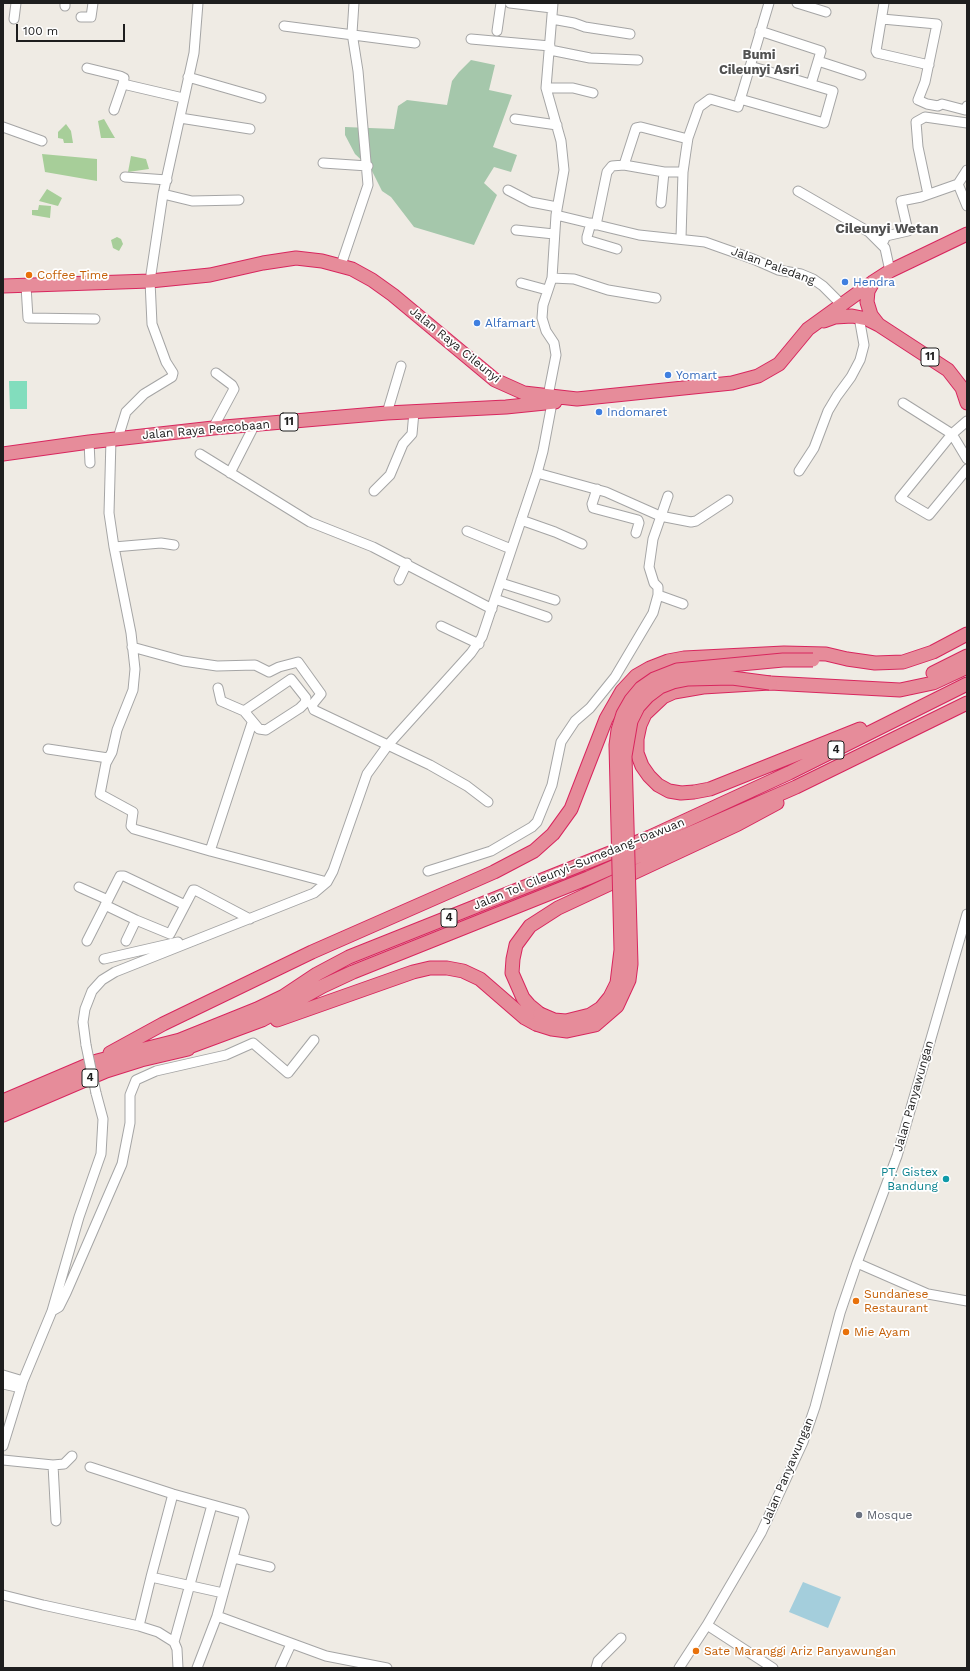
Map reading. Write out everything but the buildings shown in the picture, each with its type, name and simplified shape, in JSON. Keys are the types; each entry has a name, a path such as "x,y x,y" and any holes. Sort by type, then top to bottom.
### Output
{"highway":[{"name":"11","path":"808,329 841,304 890,271 967,234"},
{"name":"Jalan Raya Cileunyi","path":"3,286 150,281 210,275 263,263 296,258 322,261 341,265 372,280 393,295 495,380 524,393 550,400"},
{"path":"873,282 868,291 867,302 871,315 879,325"},
{"name":"11","path":"808,329 835,317 859,317 879,325 948,370 966,392"},
{"name":"Jalan Raya Percobaan","path":"3,454 114,438 213,428 254,426 387,413 506,407 550,400 576,399 724,384 747,380 769,371 779,364 808,329"},
{"path":"506,407 511,400 509,387"},
{"path":"903,662 933,652 967,634"},
{"path":"96,1061 163,1024 348,936 494,872 534,851 553,834 571,809 606,719 622,691 636,676 650,668 668,661 691,658 796,653 826,654 875,663 903,662 946,654 967,644"},
{"path":"851,687 882,685 926,676 940,671 967,656"},
{"path":"181,1050 220,1044 359,990 413,972 430,968 447,968 463,971 480,979 525,1018 566,1021 590,1015 601,1008 610,997 617,983 621,950 616,745 618,730 623,714 631,700 641,688 654,679 677,670 783,660 847,659"},
{"path":"967,667 933,683 900,690 770,683 732,678 688,679 673,682 660,687 648,696 638,707 631,720 625,756 631,964 629,980 625,993 618,1006 595,1025 567,1031 552,1029 538,1019 529,1005 522,998 512,974 513,959 516,945 530,926 558,908 584,895 736,818 936,719 967,702"},
{"path":"770,683 688,689 662,697 645,714 640,725 637,739 637,753 648,776 658,785 669,791 681,793 710,789 945,696"},
{"name":"Jalan Tol Cileunyi–Sumedang–Dawuan","path":"96,1061 180,1040 210,1029 284,996 318,974 349,957 650,837 789,773 967,684"},
{"name":"Jalan Tol Cileunyi–Sumedang–Dawuan","path":"181,1050 262,1020 323,986 353,972 736,818"},
{"name":"4","path":"3,1115 106,1071 181,1050"},
{"name":"4","path":"3,1101 96,1061"}],"street":[{"path":"14,19 16,3"},
{"path":"81,17 91,17 94,3"},
{"path":"198,3 196,42 164,194 150,281 152,324 173,373 172,377 144,394 126,412 114,438 109,513 114,547 131,633 135,669 133,690 117,730 108,758 100,794 134,812 131,828 210,852 327,882"},
{"path":"341,265 368,185 368,166 358,71 352,33 354,3"},
{"path":"497,32 501,3"},
{"path":"3,1446 22,1384 52,1310 79,1217 101,1154 103,1119 86,1045 83,1022 85,1009 92,991 102,980 115,972 314,893 327,882 333,871 365,779 388,745 479,644 492,609 543,451 556,355 554,343 546,331 542,318 547,290 552,278 554,234 564,170 562,148 557,125 546,88 552,5 510,3"},
{"path":"681,238 683,172 688,138 699,107 710,99 738,107 769,3"},
{"path":"797,3 826,12"},
{"path":"884,3 876,51 877,53 929,65"},
{"path":"552,19 574,23 585,27 630,34"},
{"path":"882,19 937,24 929,65 918,100 927,104 938,106 942,104 965,110 967,106"},
{"path":"284,26 352,33 415,42"},
{"path":"760,30 821,51 811,84"},
{"path":"471,39 550,48 590,58 638,60"},
{"path":"818,61 861,75"},
{"path":"740,99 824,123 833,91 750,66"},
{"path":"87,68 124,78 114,110"},
{"path":"188,77 261,98"},
{"path":"123,84 183,98"},
{"path":"546,88 573,88 593,93"},
{"path":"928,194 918,147 916,122 925,117 967,123"},
{"path":"180,118 250,129"},
{"path":"515,119 557,125"},
{"path":"624,165 636,128 641,127 684,138"},
{"path":"4,129 42,141"},
{"path":"323,163 368,166"},
{"path":"617,249 587,240 586,237 594,224 608,172 612,166 624,165 664,172 683,172"},
{"path":"882,244 886,236 908,230 901,201 958,184 967,170"},
{"path":"661,203 664,172"},
{"path":"125,177 167,180"},
{"path":"958,184 967,206"},
{"name":"Jalan Paledang","path":"508,190 531,202 594,224 639,235 681,238 705,242 753,259 778,270 801,274 823,286 841,304"},
{"path":"798,191 869,232 882,244 887,253 890,271"},
{"path":"164,194 192,201 239,200"},
{"path":"516,230 554,234"},
{"path":"552,278 574,279 608,290 656,298"},
{"path":"521,283 547,290"},
{"path":"26,286 28,318 95,319"},
{"path":"799,471 814,448 828,411 836,396 851,377 860,360 864,344 859,317"},
{"path":"387,413 401,366"},
{"path":"213,428 234,389 232,385 216,373"},
{"path":"903,403 952,434 967,459"},
{"path":"374,491 390,475 403,444 412,434 414,412"},
{"path":"967,421 952,434 900,498 929,515 967,469"},
{"path":"230,473 254,426"},
{"path":"89,442 90,462"},
{"path":"200,454 310,522 353,538 407,563 492,609"},
{"path":"537,473 597,489 620,497 660,516 691,522 696,521 728,500"},
{"path":"597,489 592,504 593,508 638,520 639,523 636,534"},
{"path":"428,871 491,851 532,827 537,822 552,785 561,742 575,721 590,708 615,677 653,613 658,595 658,587 654,583 650,567 654,539 660,516 668,496"},
{"path":"521,520 555,532 582,544"},
{"path":"467,531 511,550"},
{"path":"114,547 161,543 174,545"},
{"path":"399,580 407,563"},
{"path":"500,583 555,600"},
{"path":"658,595 683,604"},
{"path":"495,599 547,617"},
{"path":"441,626 479,644"},
{"path":"132,647 183,661 218,666 255,665 269,672 279,667 298,662 321,694 312,705 314,710 388,745 467,786 488,802"},
{"path":"218,688 221,701 244,711 252,723 258,728 266,730 300,708 305,703 306,698 291,679 244,711"},
{"path":"210,852 252,723"},
{"path":"48,749 108,758"},
{"path":"87,941 122,875 185,905"},
{"path":"79,887 136,920 170,934 194,890 250,919"},
{"name":"Jalan Panyawungan","path":"679,1668 707,1625 761,1533 803,1442 815,1407 840,1313 897,1156 967,914"},
{"path":"126,941 136,920"},
{"path":"104,959 203,937"},
{"path":"52,1310 59,1307 122,1164 130,1123 130,1095 136,1080 156,1071 226,1055 253,1043 288,1073 314,1040"},
{"path":"857,1263 928,1294 967,1301"},
{"path":"3,1375 22,1384"},
{"path":"3,1384 22,1384"},
{"path":"3,1460 52,1465 64,1464 72,1456"},
{"path":"52,1465 56,1521"},
{"path":"90,1467 173,1494 235,1510 244,1515 217,1616 197,1668"},
{"path":"139,1626 173,1494"},
{"path":"174,1642 212,1505"},
{"path":"233,1558 270,1568"},
{"path":"151,1577 223,1593"},
{"path":"3,1595 139,1626 158,1632 174,1642 177,1649 178,1668"},
{"path":"217,1616 326,1656 387,1668"},
{"path":"707,1625 773,1668"},
{"path":"596,1668 598,1661 621,1638"},
{"path":"280,1668 291,1644"}],"green space":[{"path":"471,60 495,65 489,90 512,95 493,147 517,155 511,172 494,167 484,183 497,195 474,245 414,227 391,197 382,191 371,169 355,154 345,135 345,127 394,129 398,106 407,100 447,105 452,81"},
{"path":"104,119 115,138 101,138 98,121"},
{"path":"66,124 71,131 73,143 64,143 63,139 58,138 58,132"},
{"path":"42,154 97,159 97,181 45,172"},
{"path":"131,156 146,159 149,169 128,172"},
{"path":"47,189 62,198 58,206 39,201"},
{"path":"39,205 51,206 50,218 32,215 32,210 38,210"},
{"path":"117,237 121,239 123,244 119,251 113,248 111,240"},
{"path":"9,381 27,381 27,409 10,409"}],"water":[{"path":"803,1582 841,1597 828,1628 789,1612"}],"place":[{"name":"Coffee Time","path":"29,275"},
{"name":"Hendra","path":"845,282"},
{"name":"Alfamart","path":"477,323"},
{"name":"Yomart","path":"668,375"},
{"name":"Indomaret","path":"599,412"},
{"name":"PT. Gistex Bandung","path":"946,1179"},
{"name":"Sundanese Restaurant","path":"856,1301"},
{"name":"Mie Ayam","path":"846,1332"},
{"name":"Mosque","path":"859,1515"},
{"name":"Sate Maranggi Ariz Panyawungan","path":"696,1651"}],"district":[{"name":"Bumi Cileunyi Asri","path":"759,62"},
{"name":"Cileunyi Wetan","path":"887,229"}]}
